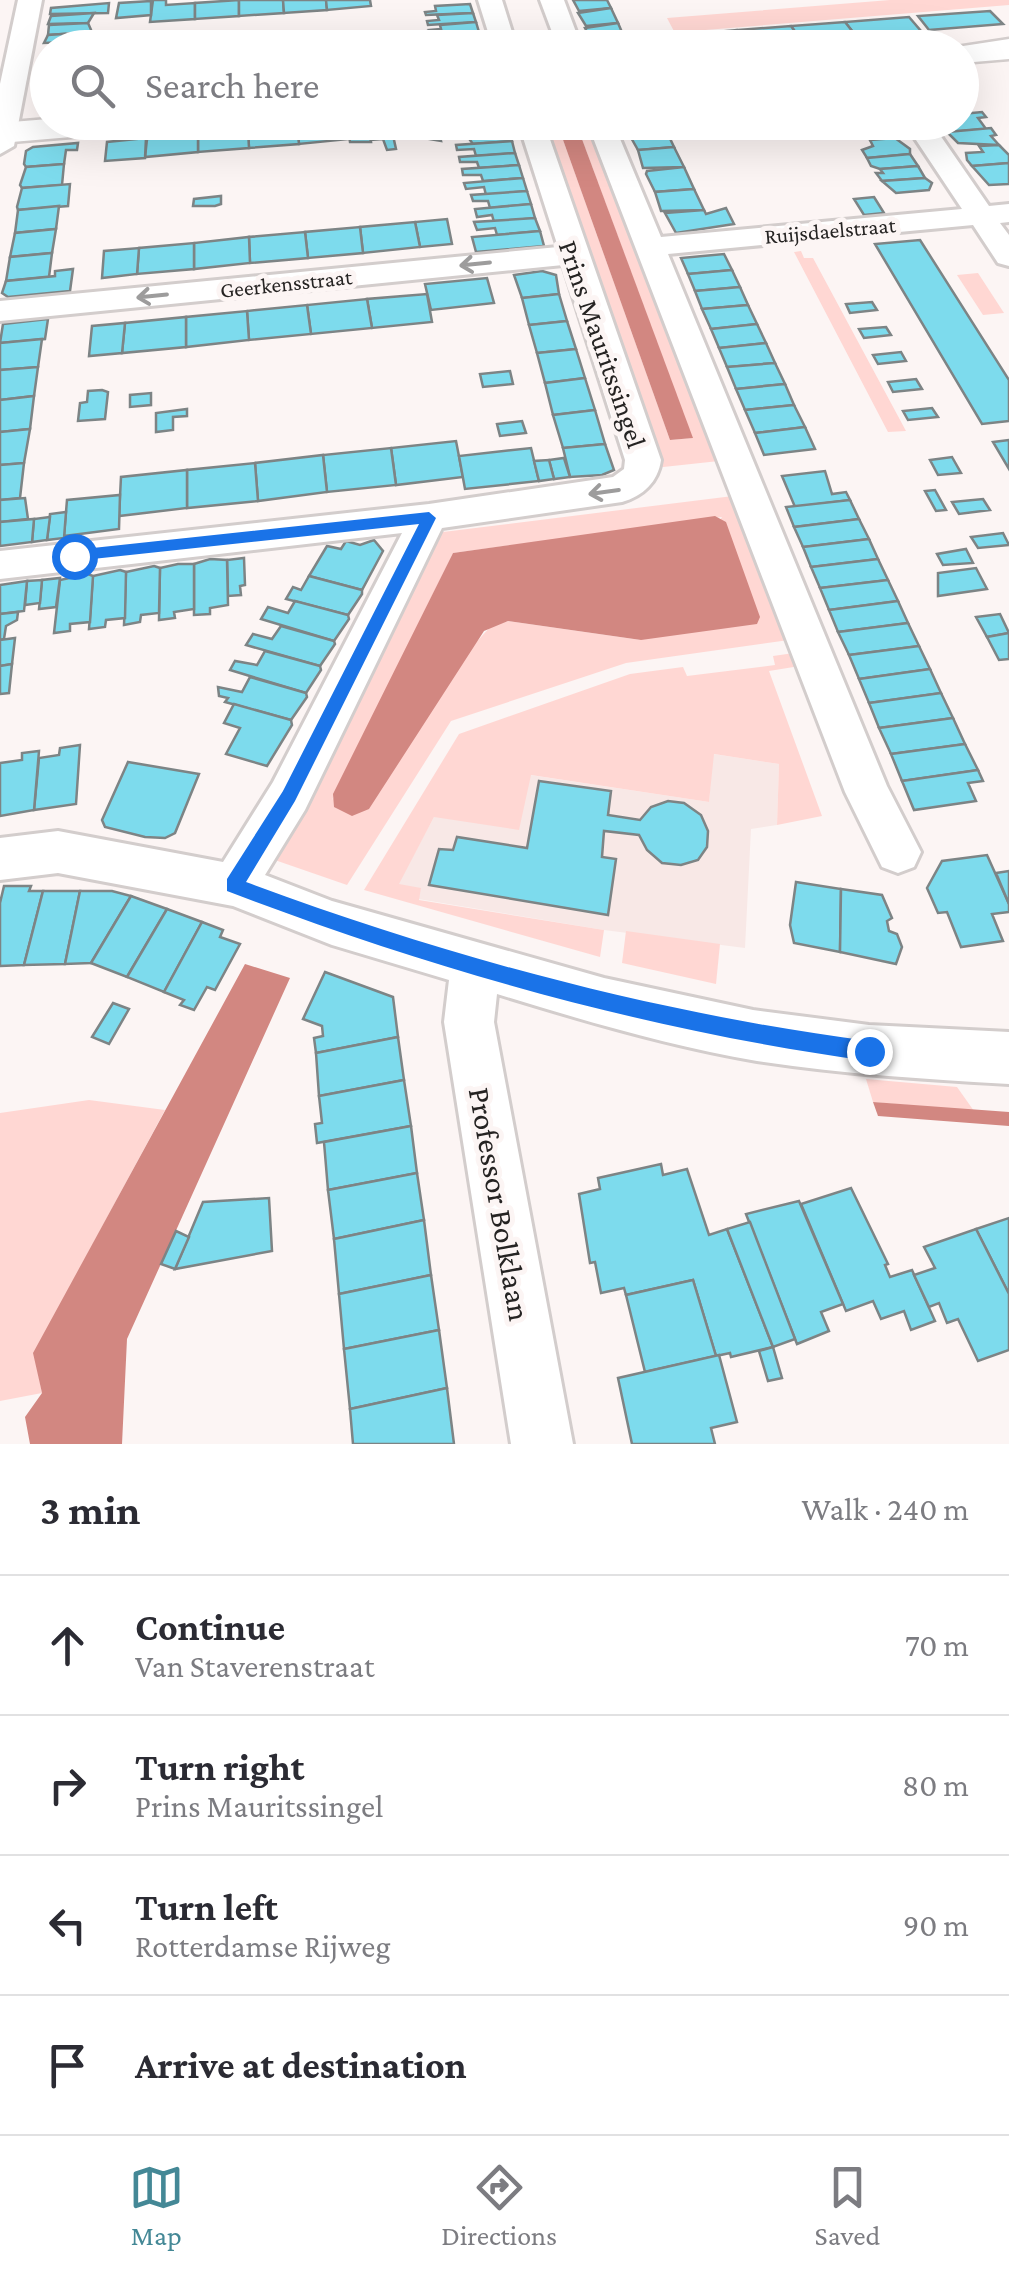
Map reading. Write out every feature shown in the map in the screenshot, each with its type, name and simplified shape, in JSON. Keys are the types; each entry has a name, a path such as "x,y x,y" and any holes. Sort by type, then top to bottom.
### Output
{"street":[{"path":"490,0 499,30"},
{"path":"552,0 563,30"},
{"path":"31,30 39,1"},
{"path":"30,33 1,137 30,134"},
{"path":"979,52 1009,49"},
{"name":"Prins Mauritssingel","path":"429,518 622,489 640,475 642,460 537,140"},
{"path":"607,140 868,792 898,852"},
{"path":"931,140 995,214 1009,257"},
{"name":"Ruijsdaelstraat","path":"652,247 995,214"},
{"name":"Geerkensstraat","path":"0,311 572,255"},
{"path":"0,564 429,518"},
{"path":"234,885 289,796 429,518"},
{"path":"0,859 58,852 234,885 332,923 604,1002 753,1036 869,1051 1009,1058"},
{"name":"Professor Bolklaan","path":"475,963 469,1022 542,1444"}],"shaded area":[{"path":"890,0 1009,0 1009,5 705,30 673,30 667,18"},
{"path":"544,140 563,140 670,440 692,438 582,140 600,140 719,461 654,468"},
{"path":"563,140 582,140 693,438 670,440"},
{"path":"801,251 804,258 813,258 906,431 888,432 794,252"},
{"path":"978,273 1004,313 983,315 957,275"},
{"path":"733,496 796,639 626,663 451,721 347,885 269,858 435,533","holes":["722,517 641,640 508,621 492,625 332,800 453,553"]},
{"path":"715,516 726,522 760,617 757,624 641,640 508,621 484,631 369,809 352,816 334,807 333,794 453,553"},
{"path":"801,652 806,665 769,671 822,816 777,825 779,764 714,754 709,802 531,775 519,830 434,817 399,884 421,888 419,900 604,930 600,957 364,890 459,734 630,674 683,667 687,676 775,665 773,656"},
{"path":"713,754 779,764 777,825 751,829 745,948 604,930 418,899 398,884 434,817 530,775 709,802"},
{"path":"626,931 720,944 716,984 622,963"},
{"path":"245,964 290,978 127,1339 122,1444 30,1444 25,1417 42,1393 33,1353"},
{"path":"866,1079 957,1087 974,1111 873,1102"},
{"path":"89,1100 165,1110 34,1353 42,1393 0,1401 0,1113"},
{"path":"873,1102 1009,1112 1009,1126 878,1116"}],"building":[{"path":"153,0 166,0 166,5 195,3 195,19 150,22"},
{"path":"239,0 239,16 195,19 195,3"},
{"path":"239,0 283,0 284,13 239,16"},
{"path":"283,0 326,0 327,10 284,13"},
{"path":"326,0 370,0 371,6 327,10"},
{"path":"573,0 607,0 611,8 579,11"},
{"path":"151,1 151,15 116,18 119,3"},
{"path":"109,3 108,13 50,14 51,8"},
{"path":"470,4 473,13 425,12 436,11 435,6"},
{"path":"611,8 618,23 586,26 578,13"},
{"path":"990,11 1003,24 929,30 918,16"},
{"path":"94,13 88,23 48,24 51,16"},
{"path":"473,13 476,22 428,25 427,21 439,20 437,15"},
{"path":"909,17 920,30 851,30 845,22"},
{"path":"476,22 478,30 430,30 441,29 440,25"},
{"path":"845,22 851,30 794,30 791,26"},
{"path":"88,23 91,30 48,30 49,25"},
{"path":"618,23 621,30 586,30"},
{"path":"791,26 794,30 737,30"},
{"path":"991,128 996,135 991,136 999,145 955,140 979,140 979,129"},
{"path":"146,140 145,158 105,161 107,142"},
{"path":"147,140 198,140 198,152 145,157"},
{"path":"198,140 249,140 249,148 198,152"},
{"path":"249,140 299,140 299,144 249,148"},
{"path":"299,140 339,140 299,144"},
{"path":"383,140 394,140 396,149 387,150"},
{"path":"470,140 512,141 473,144"},
{"path":"632,140 671,140 674,147 638,150"},
{"path":"870,140 898,140 910,149 910,154 867,158 862,150 873,146"},
{"path":"512,141 515,153 476,156 474,149 457,150 456,145"},
{"path":"78,143 77,150 66,150 64,164 24,164 26,151 33,147"},
{"path":"999,145 1009,155 1009,163 972,166 967,160 966,153 983,152 979,146"},
{"path":"674,147 684,167 643,168 638,150"},
{"path":"515,153 519,165 479,168 477,162 460,162 459,157"},
{"path":"910,154 918,166 880,169 871,166 867,158"},
{"path":"1009,163 1009,184 989,185 972,166"},
{"path":"64,164 62,185 20,185 26,167"},
{"path":"519,165 523,178 483,181 481,175 463,175 462,169"},
{"path":"918,166 925,178 882,181 876,173 883,173 880,169"},
{"path":"684,167 694,189 655,192 646,174 647,171"},
{"path":"523,178 527,191 486,195 484,187 466,189 464,183"},
{"path":"925,178 932,183 929,190 896,193 882,181"},
{"path":"70,184 68,206 18,210 22,188"},
{"path":"694,189 704,210 661,211 655,192"},
{"path":"527,191 531,204 490,208 488,201 473,201 471,195"},
{"path":"221,196 221,204 193,206 194,199"},
{"path":"874,197 884,213 864,215 854,199"},
{"path":"531,204 535,218 494,222 492,215 477,217 475,209"},
{"path":"59,206 56,229 15,233 18,210"},
{"path":"726,208 734,224 676,233 665,213 704,210 706,214"},
{"path":"535,218 540,231 497,235 495,228 477,230 474,222"},
{"path":"447,219 452,244 420,247 415,222"},
{"path":"415,222 420,247 363,253 360,227"},
{"path":"360,227 363,253 308,258 305,232"},
{"path":"56,229 52,253 10,257 15,233"},
{"path":"540,231 544,246 476,252 472,237"},
{"path":"305,232 308,258 250,263 249,237"},
{"path":"249,237 250,263 194,269 194,243"},
{"path":"920,240 1009,380 1009,421 982,424 875,244"},
{"path":"194,243 194,269 137,274 139,248"},
{"path":"139,248 137,274 102,278 104,251"},
{"path":"52,253 49,277 6,281 10,257"},
{"path":"724,254 732,270 688,274 681,258"},
{"path":"73,269 70,291 8,297 2,293 6,281 55,276 55,271"},
{"path":"732,270 740,287 695,291 688,274"},
{"path":"542,271 556,275 559,294 522,298 514,275"},
{"path":"487,278 494,303 431,310 425,284"},
{"path":"740,287 748,305 702,309 695,291"},
{"path":"427,294 432,322 372,328 367,299"},
{"path":"559,294 567,321 529,325 522,298"},
{"path":"367,299 372,328 311,334 307,305"},
{"path":"872,302 877,310 850,313 846,304"},
{"path":"307,305 311,334 249,340 247,311"},
{"path":"748,305 757,324 711,329 702,309"},
{"path":"247,311 249,340 186,347 186,317"},
{"path":"186,317 186,347 122,353 125,323"},
{"path":"48,319 45,339 0,343 3,324"},
{"path":"567,321 576,349 537,353 529,325"},
{"path":"125,323 122,353 89,356 92,326"},
{"path":"757,324 766,343 719,348 711,329"},
{"path":"886,327 891,335 864,338 859,329"},
{"path":"42,339 38,367 0,370 0,343"},
{"path":"766,343 775,363 727,367 719,348"},
{"path":"576,349 585,378 545,383 537,353"},
{"path":"901,352 906,361 878,364 873,355"},
{"path":"775,363 785,384 736,389 727,367"},
{"path":"38,367 34,396 0,400 0,370"},
{"path":"510,371 513,384 483,387 480,374"},
{"path":"585,378 595,410 553,415 545,383"},
{"path":"916,379 922,389 893,392 888,382"},
{"path":"785,384 794,405 745,410 736,389"},
{"path":"88,391 108,392 105,419 78,421 80,403 87,402"},
{"path":"151,393 151,405 130,407 130,395"},
{"path":"34,396 30,429 0,432 0,400"},
{"path":"794,405 805,427 755,433 745,410"},
{"path":"932,408 938,417 908,420 903,411"},
{"path":"187,409 187,416 173,417 173,430 156,432 156,413"},
{"path":"595,410 605,444 563,448 553,415"},
{"path":"522,421 526,433 500,436 497,424"},
{"path":"805,427 815,449 764,455 755,433"},
{"path":"30,429 24,463 0,465 0,432"},
{"path":"1009,440 1009,469 993,442"},
{"path":"456,441 463,477 396,485 391,448"},
{"path":"605,444 614,470 602,475 570,477 563,448"},
{"path":"391,448 396,485 327,492 323,455"},
{"path":"531,448 539,481 465,489 459,456"},
{"path":"323,455 327,492 258,501 255,463"},
{"path":"952,457 961,473 938,475 930,460"},
{"path":"564,458 570,477 554,479 549,460"},
{"path":"549,460 554,479 539,481 534,461"},
{"path":"24,463 20,498 0,500 0,465"},
{"path":"255,463 258,501 187,508 187,470"},
{"path":"187,470 187,508 119,516 121,477"},
{"path":"825,471 832,494 846,492 850,500 795,507 782,476"},
{"path":"935,490 946,510 936,511 925,491"},
{"path":"120,495 119,529 64,536 67,500"},
{"path":"25,498 28,519 0,522 0,500"},
{"path":"983,499 990,510 959,514 952,502"},
{"path":"850,500 859,519 794,527 786,507"},
{"path":"66,512 64,538 47,540 50,514"},
{"path":"50,517 47,540 32,542 34,519"},
{"path":"34,519 32,542 0,546 0,522"},
{"path":"859,519 869,539 803,547 794,527"},
{"path":"1003,533 1009,545 978,548 971,537"},
{"path":"869,539 878,559 811,567 803,547"},
{"path":"374,540 383,551 362,590 309,576 327,546 341,549 346,541 360,545"},
{"path":"966,549 973,563 943,565 937,554"},
{"path":"244,558 245,585 240,586 241,595 228,596 227,560"},
{"path":"210,559 227,560 228,605 210,608 210,614 194,615 194,564"},
{"path":"878,559 888,580 820,588 811,567"},
{"path":"194,564 194,609 174,612 175,618 159,620 160,568"},
{"path":"160,568 159,613 141,615 140,622 124,625 126,572"},
{"path":"976,568 987,589 938,596 938,573"},
{"path":"126,572 125,618 106,620 105,627 89,629 93,576"},
{"path":"93,576 90,622 70,624 70,631 54,633 60,580"},
{"path":"309,576 362,590 362,594 348,615 286,599 293,587 301,590"},
{"path":"60,578 56,607 39,609 42,580"},
{"path":"42,580 40,603 25,605 27,581"},
{"path":"888,580 898,601 829,610 820,588"},
{"path":"27,581 24,611 0,614 0,585"},
{"path":"295,601 348,615 349,619 334,641 261,619 268,607 288,613"},
{"path":"898,601 908,623 838,632 829,610"},
{"path":"18,612 17,620 6,626 4,639 0,640 0,614"},
{"path":"1000,614 1009,633 987,637 976,617"},
{"path":"908,623 919,646 849,655 838,632"},
{"path":"281,626 335,644 320,666 246,645 253,634 272,639"},
{"path":"1009,633 1009,659 999,660 987,637"},
{"path":"15,638 12,664 0,666 0,640"},
{"path":"919,646 930,669 859,679 849,655"},
{"path":"265,651 320,666 321,670 306,693 230,670 235,661 257,665"},
{"path":"12,664 9,693 0,694 0,666"},
{"path":"930,669 941,693 869,703 859,679"},
{"path":"250,677 306,693 307,697 291,720 225,702 228,698 219,696 218,687 242,692"},
{"path":"941,693 953,718 879,728 869,703"},
{"path":"234,704 291,720 292,725 267,766 226,754 240,728 224,723"},
{"path":"953,718 965,744 891,754 879,728"},
{"path":"965,744 978,770 902,781 891,754"},
{"path":"80,745 76,804 34,810 39,758 59,755 60,748"},
{"path":"39,751 34,810 0,816 0,763 22,760 22,753"},
{"path":"128,762 199,774 175,833 165,838 145,837 105,827 102,820"},
{"path":"978,770 983,781 968,783 976,801 914,810 902,781"},
{"path":"539,781 611,791 608,815 640,820 651,807 668,801 684,803 701,815 708,831 707,847 698,860 681,865 662,863 647,850 639,835 604,831 602,857 616,859 608,915 429,885 439,849 453,850 457,837 527,848"},
{"path":"987,855 1009,904 1009,912 992,914 1003,941 961,947 947,912 938,913 927,888 942,861"},
{"path":"1009,871 1009,904 996,873"},
{"path":"796,882 841,889 840,952 794,943 790,925"},
{"path":"4,886 31,886 29,891 43,891 24,965 0,966 0,903"},
{"path":"841,889 882,895 892,918 887,921 889,931 897,934 902,947 896,964 840,952"},
{"path":"43,891 80,891 65,964 24,965"},
{"path":"80,891 112,891 131,896 91,963 65,964"},
{"path":"131,896 167,909 127,977 91,963"},
{"path":"167,909 202,922 164,992 127,977"},
{"path":"202,922 223,930 220,937 240,944 215,990 207,987 194,1010 180,1005 184,1000 164,992"},
{"path":"325,972 393,997 398,1037 316,1053 314,1038 323,1036 322,1026 303,1019"},
{"path":"113,1003 129,1009 109,1044 92,1037"},
{"path":"398,1037 404,1080 319,1096 316,1053"},
{"path":"404,1080 411,1126 317,1143 315,1124 322,1123 319,1096"},
{"path":"411,1126 417,1173 328,1190 324,1142"},
{"path":"661,1164 663,1175 687,1169 709,1235 727,1229 773,1347 731,1357 730,1353 716,1356 693,1280 626,1295 624,1288 601,1293 595,1262 590,1263 579,1194 600,1189 598,1178"},
{"path":"417,1173 424,1220 334,1239 328,1190"},
{"path":"851,1188 888,1264 885,1265 890,1277 912,1270 935,1321 911,1330 904,1311 881,1319 873,1301 846,1311 801,1204"},
{"path":"269,1198 272,1251 175,1269 203,1202"},
{"path":"799,1201 843,1304 821,1312 829,1331 797,1344 746,1214"},
{"path":"1009,1218 1009,1294 976,1229"},
{"path":"424,1220 431,1275 339,1294 334,1239"},
{"path":"750,1222 795,1339 773,1347 727,1229"},
{"path":"976,1229 1009,1294 1009,1350 978,1361 958,1319 947,1323 939,1303 929,1307 914,1275 935,1268 924,1247"},
{"path":"176,1231 189,1237 175,1269 161,1264"},
{"path":"431,1275 439,1330 344,1349 339,1294"},
{"path":"693,1280 716,1356 645,1372 626,1295"},
{"path":"439,1330 447,1388 350,1409 344,1349"},
{"path":"773,1347 782,1378 768,1381 759,1351"},
{"path":"719,1355 737,1422 711,1428 715,1444 632,1444 618,1378"},
{"path":"447,1388 454,1444 353,1444 350,1409"}],"route":[{"path":"74,556 343,524 429,518 289,796 234,885 332,923 604,1002 753,1036 869,1051"}]}
